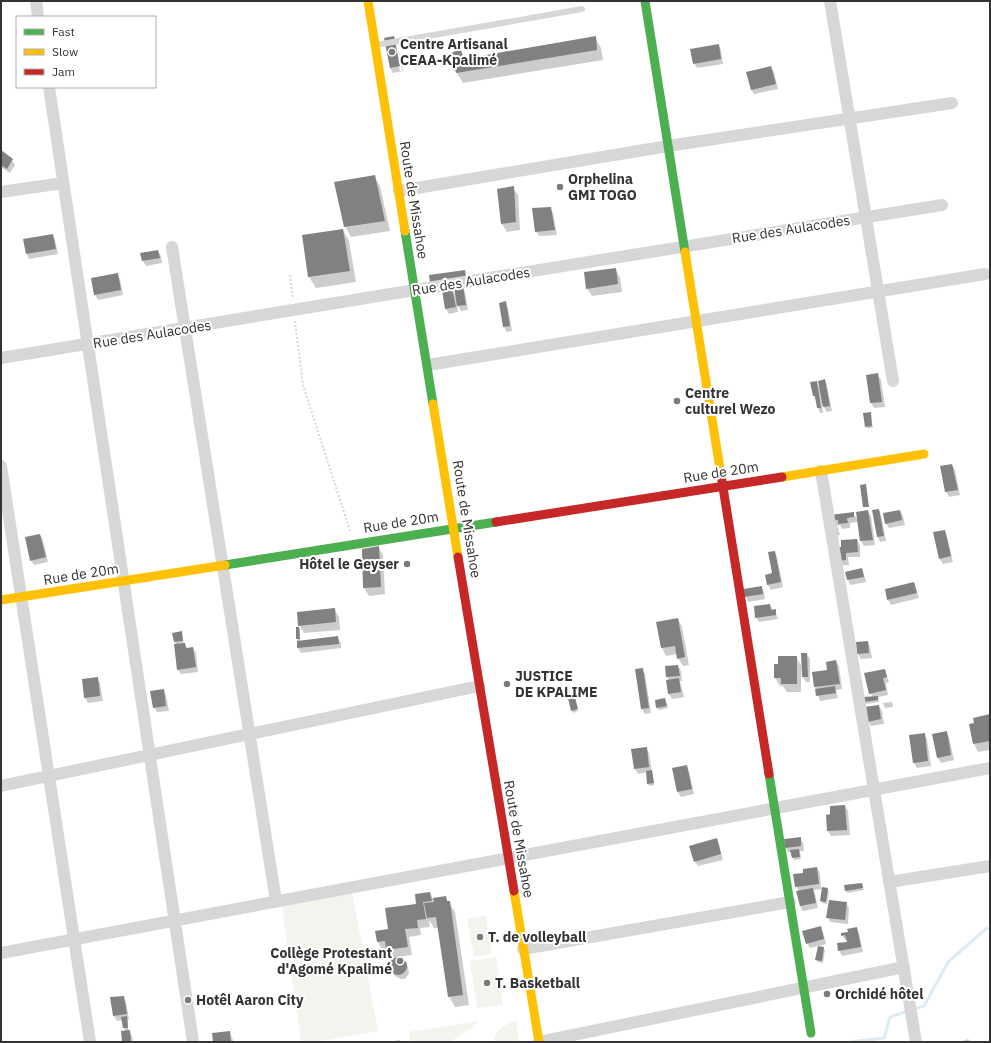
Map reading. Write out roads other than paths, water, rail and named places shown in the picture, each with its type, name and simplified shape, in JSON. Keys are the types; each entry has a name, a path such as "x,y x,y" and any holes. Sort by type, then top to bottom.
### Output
{"street":[{"path":"36,1 38,16"},
{"name":"Route de Missahoe","path":"368,1 479,686 539,1042"},
{"path":"645,1 811,1033"},
{"path":"830,1 893,380"},
{"path":"49,88 193,1042"},
{"path":"399,191 668,146 952,103"},
{"path":"1,192 64,183"},
{"name":"Rue des Aulacodes","path":"1,358 942,204"},
{"path":"172,247 276,901"},
{"path":"428,364 985,274"},
{"name":"Rue de 20m","path":"1,600 924,454"},
{"path":"1,466 90,1042"},
{"path":"820,471 916,1042"},
{"path":"1,786 479,686"},
{"path":"1,952 990,768"},
{"path":"889,882 990,866"},
{"path":"523,949 790,902"},
{"path":"539,1042 904,967"}],"lane":[{"path":"375,46 582,9"}],"waterway":[{"path":"914,1009 924,1006 948,962 987,928"},
{"path":"850,1042 884,1038 890,1017 908,1011"}],"place":[{"name":"Centre Artisanal CEAA-Kpalimé","path":"392,52"},
{"name":"Orphelina GMI TOGO","path":"560,187"},
{"name":"Centre culturel Wezo","path":"677,401"},
{"name":"Hôtel le Geyser","path":"407,564"},
{"name":"JUSTICE DE KPALIME","path":"507,684"},
{"name":"T. de volleyball","path":"480,937"},
{"name":"Collège Protestant d'Agomé Kpalimé","path":"400,961"},
{"name":"T. Basketball","path":"487,983"},
{"name":"Orchidé hôtel","path":"827,994"},
{"name":"Hotêl Aaron City","path":"188,1000"}]}
